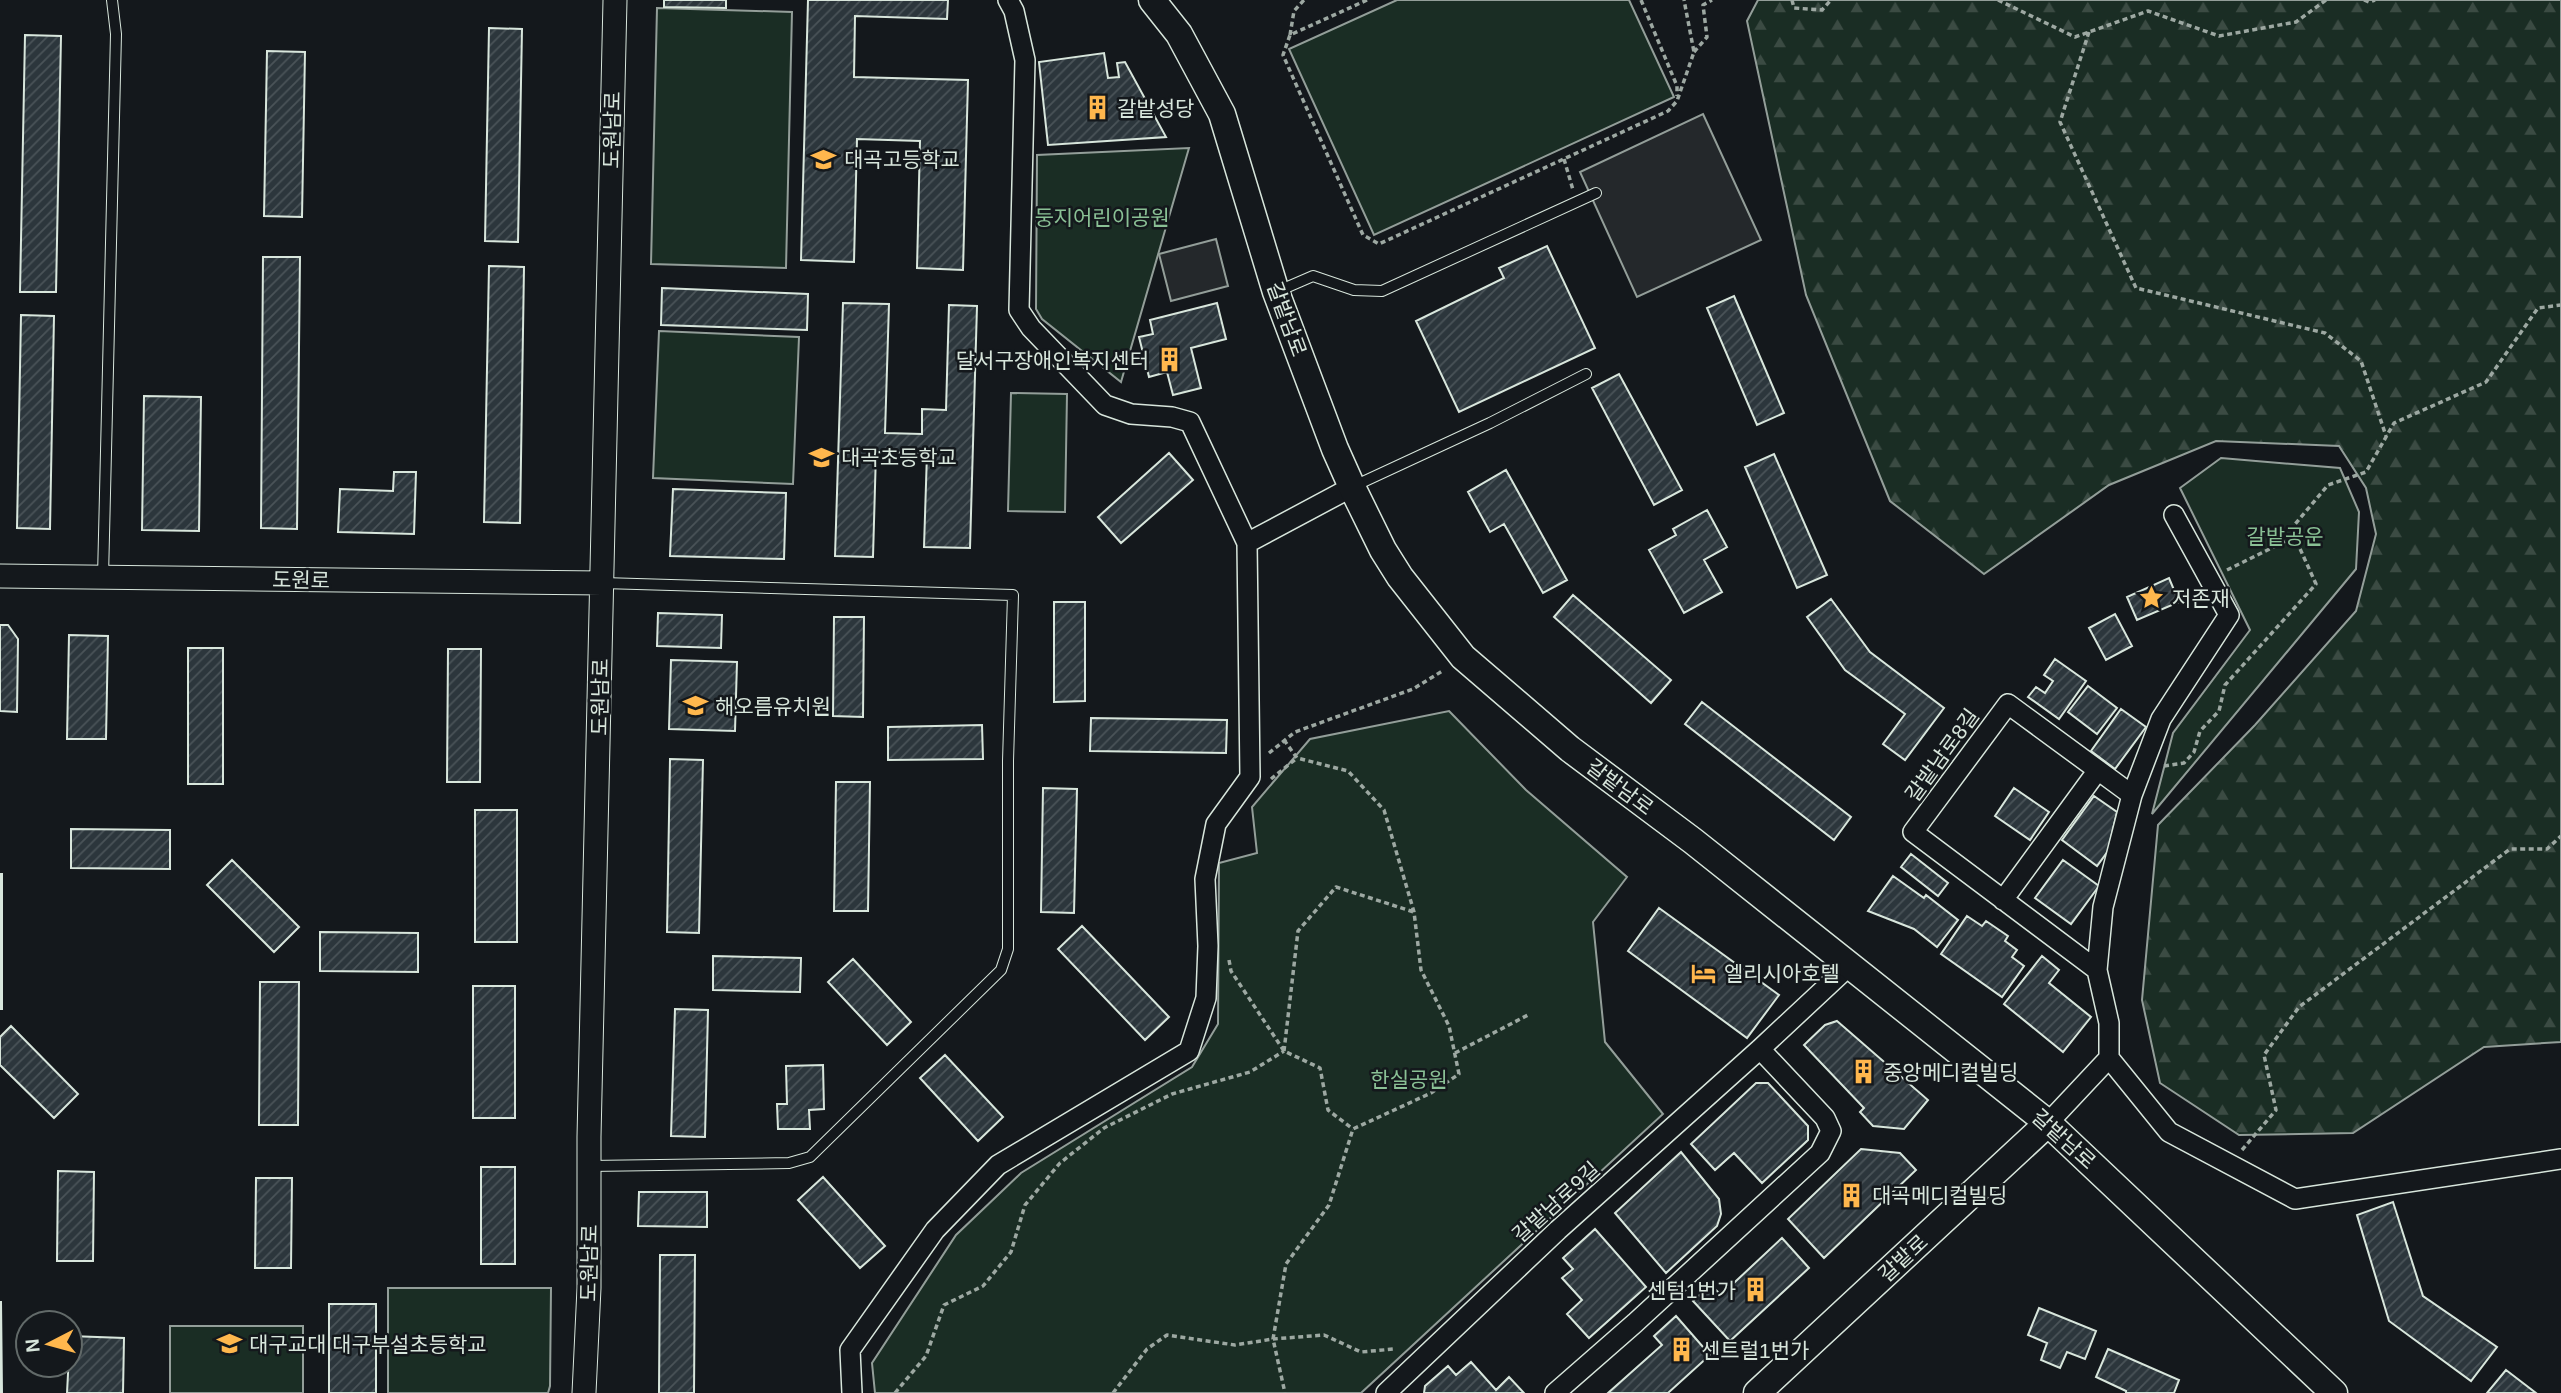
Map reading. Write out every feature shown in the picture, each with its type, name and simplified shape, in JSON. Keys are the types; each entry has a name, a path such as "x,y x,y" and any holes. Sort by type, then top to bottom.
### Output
{"main road":[{"name":"갈밭남로","path":"1152,0 1179,34 1222,114 1276,292 1352,487 1383,550 1400,577 1463,657 1570,749 1693,841 2048,1123 2334,1393"},
{"name":"갈밭로","path":"1757,1393 2048,1123"}],"street":[{"name":"도원남로","path":"584,1393 615,0"},
{"path":"852,1393 850,1350 935,1230 998,1165 1189,1051 1206,998 1208,946 1205,879 1216,824 1250,777 1247,543 1190,422 1172,417 1131,414 1105,405 1031,328 1019,310 1026,60 1014,11 1008,0"},
{"path":"1247,543 1352,487"},
{"path":"2174,515 2229,615 2161,719 2132,795 2103,907 2097,970 2109,1023 2109,1058 2169,1132 2295,1199 2561,1159"},
{"name":"도원로","path":"0,576 602,583"},
{"name":"갈밭남로8길","path":"2097,970 1913,832 2008,704 2132,795"},
{"path":"2003,900 2098,770"},
{"name":"갈밭남로9길","path":"1387,1393 1558,1230 1849,966"},
{"path":"1555,1393 1820,1153 1831,1131 1825,1118 1760,1049"},
{"path":"2048,1123 2109,1058"}],"lane":[{"path":"103,577 116,34 112,0"},
{"path":"1276,292 1313,276 1354,290 1382,291 1596,193"},
{"path":"1352,487 1490,423 1586,374"},
{"path":"590,1166 789,1164 810,1157 1001,970 1008,949 1008,761 1013,595 602,583"}],"path":[{"path":"1304,0 1294,11 1283,55 1363,235 1380,244 1668,111 1677,101 1694,52 1707,37 1703,5 1712,0"},
{"path":"1290,35 1367,0"},
{"path":"1642,0 1677,86 1677,101"},
{"path":"1684,0 1694,52"},
{"path":"1792,0 1794,8 1822,10 1831,0"},
{"path":"1998,0 2076,37 2148,11 2219,36 2296,22 2326,0"},
{"path":"2364,0 2375,0"},
{"path":"2089,32 2060,122 2136,288 2325,333 2361,362 2386,436"},
{"path":"1564,159 1568,177"},
{"path":"2140,770 2185,763 2194,752 2200,731 2219,711 2225,685 2316,584 2291,529 2328,485 2366,472 2394,424 2486,382 2538,307 2561,305"},
{"path":"2210,579 2294,537"},
{"path":"1250,770 1284,740 1310,726 1413,689 1463,657"},
{"path":"1284,740 1297,758 1348,771 1384,810 1414,912 1421,970 1449,1026 1459,1074 1430,1093 1353,1129 1329,1205 1286,1264 1273,1339 1285,1393"},
{"path":"1268,781 1297,758"},
{"path":"2256,1178 2239,1153 2276,1110 2264,1055 2299,1007 2510,849 2547,849 2561,836"},
{"path":"1283,1051 1298,931 1336,887 1414,912"},
{"path":"1229,960 1231,971 1283,1051 1320,1068 1328,1110 1353,1129"},
{"path":"1455,1054 1528,1016"},
{"path":"895,1393 926,1356 944,1305 984,1286 1011,1252 1025,1205 1060,1163 1104,1128 1172,1094 1250,1072 1283,1051"},
{"path":"1113,1393 1147,1349 1167,1335 1235,1345 1324,1335 1361,1352 1394,1349"}],"green space":[{"path":"1397,0 1629,0 1674,97 1374,235 1289,49"},
{"path":"1758,0 2561,0 2561,1042 2484,1047 2353,1133 2239,1135 2160,1083 2142,1000 2158,825 2255,725 2356,611 2376,534 2366,488 2339,446 2216,441 2109,485 1984,574 1890,501 1806,295 1747,21"},
{"path":"657,8 792,12 786,268 651,264"},
{"name":"둥지어린이공원","path":"1189,148 1121,382 1042,319 1036,309 1037,155"},
{"path":"659,331 799,337 793,484 653,478"},
{"path":"1011,393 1067,394 1065,512 1008,511"},
{"name":"갈밭공운","path":"2221,458 2340,468 2359,512 2356,569 2152,814 2173,733 2250,630 2180,488"},
{"name":"한실공원","path":"1449,711 1526,790 1627,877 1593,922 1605,1042 1663,1114 1361,1393 875,1393 872,1363 956,1235 1021,1173 1192,1067 1218,1024 1219,863 1257,853 1252,807 1310,739"},
{"path":"388,1288 551,1288 548,1393 388,1393"},
{"path":"170,1326 303,1326 303,1393 170,1393"}],"shaded area":[{"path":"1703,114 1761,240 1637,297 1580,172"},
{"path":"1216,239 1228,286 1171,301 1159,254"}],"building":[{"path":"664,0 726,0 726,8 664,7"},
{"path":"808,0 948,0 947,19 855,16 854,77 968,80 963,270 917,268 920,141 857,139 854,262 801,260"},
{"path":"489,28 522,29 518,242 485,241"},
{"path":"25,35 61,36 56,292 20,292"},
{"path":"267,51 305,52 302,217 264,216"},
{"name":"갈밭성당","path":"1104,53 1108,78 1119,77 1117,63 1125,62 1166,137 1048,145 1039,62"},
{"path":"1547,246 1595,348 1459,412 1416,321 1504,278 1499,268"},
{"path":"263,257 300,257 297,529 261,528"},
{"path":"489,266 524,267 520,523 484,522"},
{"path":"662,288 808,294 807,330 661,325"},
{"path":"1734,296 1784,413 1757,425 1707,308"},
{"path":"843,303 889,304 885,433 922,434 922,409 946,410 949,305 977,306 970,548 924,547 927,453 876,452 873,557 835,556"},
{"name":"달서구장애인복지센터","path":"1217,303 1226,339 1191,348 1201,388 1173,395 1167,372 1149,377 1139,337 1153,334 1150,320"},
{"path":"21,315 54,316 50,529 17,528"},
{"path":"1619,374 1682,490 1654,505 1592,388"},
{"path":"144,396 201,397 199,531 142,530"},
{"path":"1169,453 1193,480 1121,543 1098,517"},
{"path":"1774,454 1827,575 1797,588 1745,467"},
{"path":"1506,470 1567,580 1543,593 1504,524 1490,532 1468,492"},
{"path":"394,472 416,472 414,534 338,532 340,489 393,491"},
{"path":"673,489 786,493 784,559 670,556"},
{"path":"1707,510 1727,547 1704,560 1722,592 1684,613 1649,550 1676,535 1673,529"},
{"path":"2169,578 2179,602 2137,620 2127,597"},
{"path":"1573,595 1671,680 1651,703 1554,617"},
{"path":"1831,599 1870,652 1944,708 1905,760 1883,744 1905,714 1845,670 1807,617"},
{"path":"1054,602 1085,602 1085,701 1054,702"},
{"path":"658,613 722,615 721,648 657,646"},
{"path":"2115,614 2132,646 2106,660 2089,628"},
{"path":"834,617 864,617 863,717 833,716"},
{"path":"0,625 8,625 18,639 17,712 0,711"},
{"path":"69,635 108,636 106,739 67,739"},
{"path":"188,648 223,648 223,784 188,784"},
{"path":"448,649 481,649 480,782 447,782"},
{"path":"2055,659 2086,681 2059,719 2028,697 2036,687 2045,693 2053,681 2044,675"},
{"path":"671,660 737,662 735,731 669,729"},
{"path":"2088,686 2117,708 2097,734 2068,712"},
{"path":"1702,702 1851,817 1834,840 1685,724"},
{"path":"2121,709 2146,727 2115,769 2091,751"},
{"path":"1091,718 1227,720 1226,753 1090,751"},
{"path":"982,725 983,759 888,760 888,727"},
{"path":"670,759 703,760 699,933 667,932"},
{"path":"836,782 870,782 868,911 834,911"},
{"path":"1043,788 1077,789 1074,913 1041,912"},
{"path":"2014,788 2049,812 2030,840 1995,816"},
{"path":"2094,796 2117,812 2108,851 2097,866 2062,840"},
{"path":"475,810 517,810 517,942 475,942"},
{"path":"71,829 170,830 170,869 71,868"},
{"path":"1911,854 1948,883 1938,896 1901,867"},
{"path":"232,860 299,927 274,952 207,885"},
{"path":"2063,860 2099,886 2071,924 2035,898"},
{"path":"2,874 2,1009 0,1009"},
{"path":"1893,876 1924,898 1926,895 1958,920 1937,947 1914,929 1868,911"},
{"name":"엘리시아호텔","path":"1659,908 1779,995 1747,1038 1628,951"},
{"path":"1967,916 1982,926 1986,921 2008,936 2005,941 2017,950 2012,957 2024,966 2002,997 1941,954"},
{"path":"1082,926 1169,1017 1145,1040 1058,949"},
{"path":"320,932 418,933 418,972 320,971"},
{"path":"713,956 801,958 800,992 713,990"},
{"path":"2042,956 2059,970 2049,983 2091,1017 2063,1052 2004,1004"},
{"path":"853,959 911,1022 887,1045 828,982"},
{"path":"260,982 299,982 298,1125 259,1125"},
{"path":"473,986 515,986 515,1118 473,1118"},
{"path":"675,1009 708,1010 705,1137 671,1136"},
{"name":"중앙메디컬빌딩","path":"1837,1021 1928,1100 1904,1129 1873,1126 1860,1112 1864,1108 1804,1045 1825,1025"},
{"path":"11,1026 78,1094 54,1118 0,1065 0,1037"},
{"path":"945,1055 1003,1117 978,1141 920,1078"},
{"path":"823,1065 824,1109 809,1110 810,1129 778,1129 777,1104 787,1104 786,1066"},
{"path":"1756,1083 1768,1083 1808,1126 1808,1140 1762,1183 1734,1153 1715,1170 1691,1144"},
{"name":"대곡메디컬빌딩","path":"1861,1149 1900,1153 1916,1170 1824,1258 1788,1219"},
{"path":"1681,1152 1719,1199 1721,1214 1717,1226 1666,1273 1615,1213"},
{"path":"481,1167 515,1167 515,1264 481,1264"},
{"path":"58,1171 94,1172 93,1261 57,1261"},
{"path":"823,1177 885,1246 860,1268 798,1200"},
{"path":"256,1178 292,1178 291,1268 255,1268"},
{"path":"639,1192 707,1192 707,1227 638,1226"},
{"path":"2393,1202 2423,1296 2497,1347 2471,1381 2389,1321 2357,1215"},
{"path":"1595,1229 1646,1287 1589,1338 1567,1314 1582,1300 1562,1278 1573,1269 1563,1258"},
{"name":"센텀1번가","path":"1782,1238 1809,1268 1730,1341 1693,1301 1711,1285 1721,1295"},
{"path":"660,1255 695,1255 694,1393 659,1393"},
{"path":"1,1302 2,1393 0,1393"},
{"path":"329,1304 376,1304 376,1393 329,1393"},
{"path":"2039,1308 2096,1331 2085,1359 2067,1352 2060,1368 2041,1360 2047,1343 2028,1335"},
{"name":"센트럴1번가","path":"1676,1316 1710,1355 1668,1393 1608,1393 1662,1345 1654,1336"},
{"path":"84,1337 124,1338 123,1393 67,1393 68,1379 84,1379"},
{"path":"2108,1349 2179,1380 2174,1393 2126,1393 2096,1377"},
{"path":"1471,1362 1496,1390 1509,1377 1524,1393 1424,1393 1425,1386 1448,1366 1456,1375"},
{"path":"2506,1370 2536,1393 2487,1393"}],"place":[{"name":"갈밭성당","path":"1097,108"},
{"name":"대곡고등학교","path":"824,159"},
{"name":"달서구장애인복지센터","path":"1169,360"},
{"name":"대곡초등학교","path":"821,457"},
{"name":"저존재","path":"2152,598"},
{"name":"해오름유치원","path":"695,706"},
{"name":"엘리시아호텔","path":"1704,973"},
{"name":"중앙메디컬빌딩","path":"1863,1072"},
{"name":"대곡메디컬빌딩","path":"1852,1195"},
{"name":"센텀1번가","path":"1756,1290"},
{"name":"대구교대 대구부설초등학교","path":"229,1344"},
{"name":"센트럴1번가","path":"1681,1350"}]}
